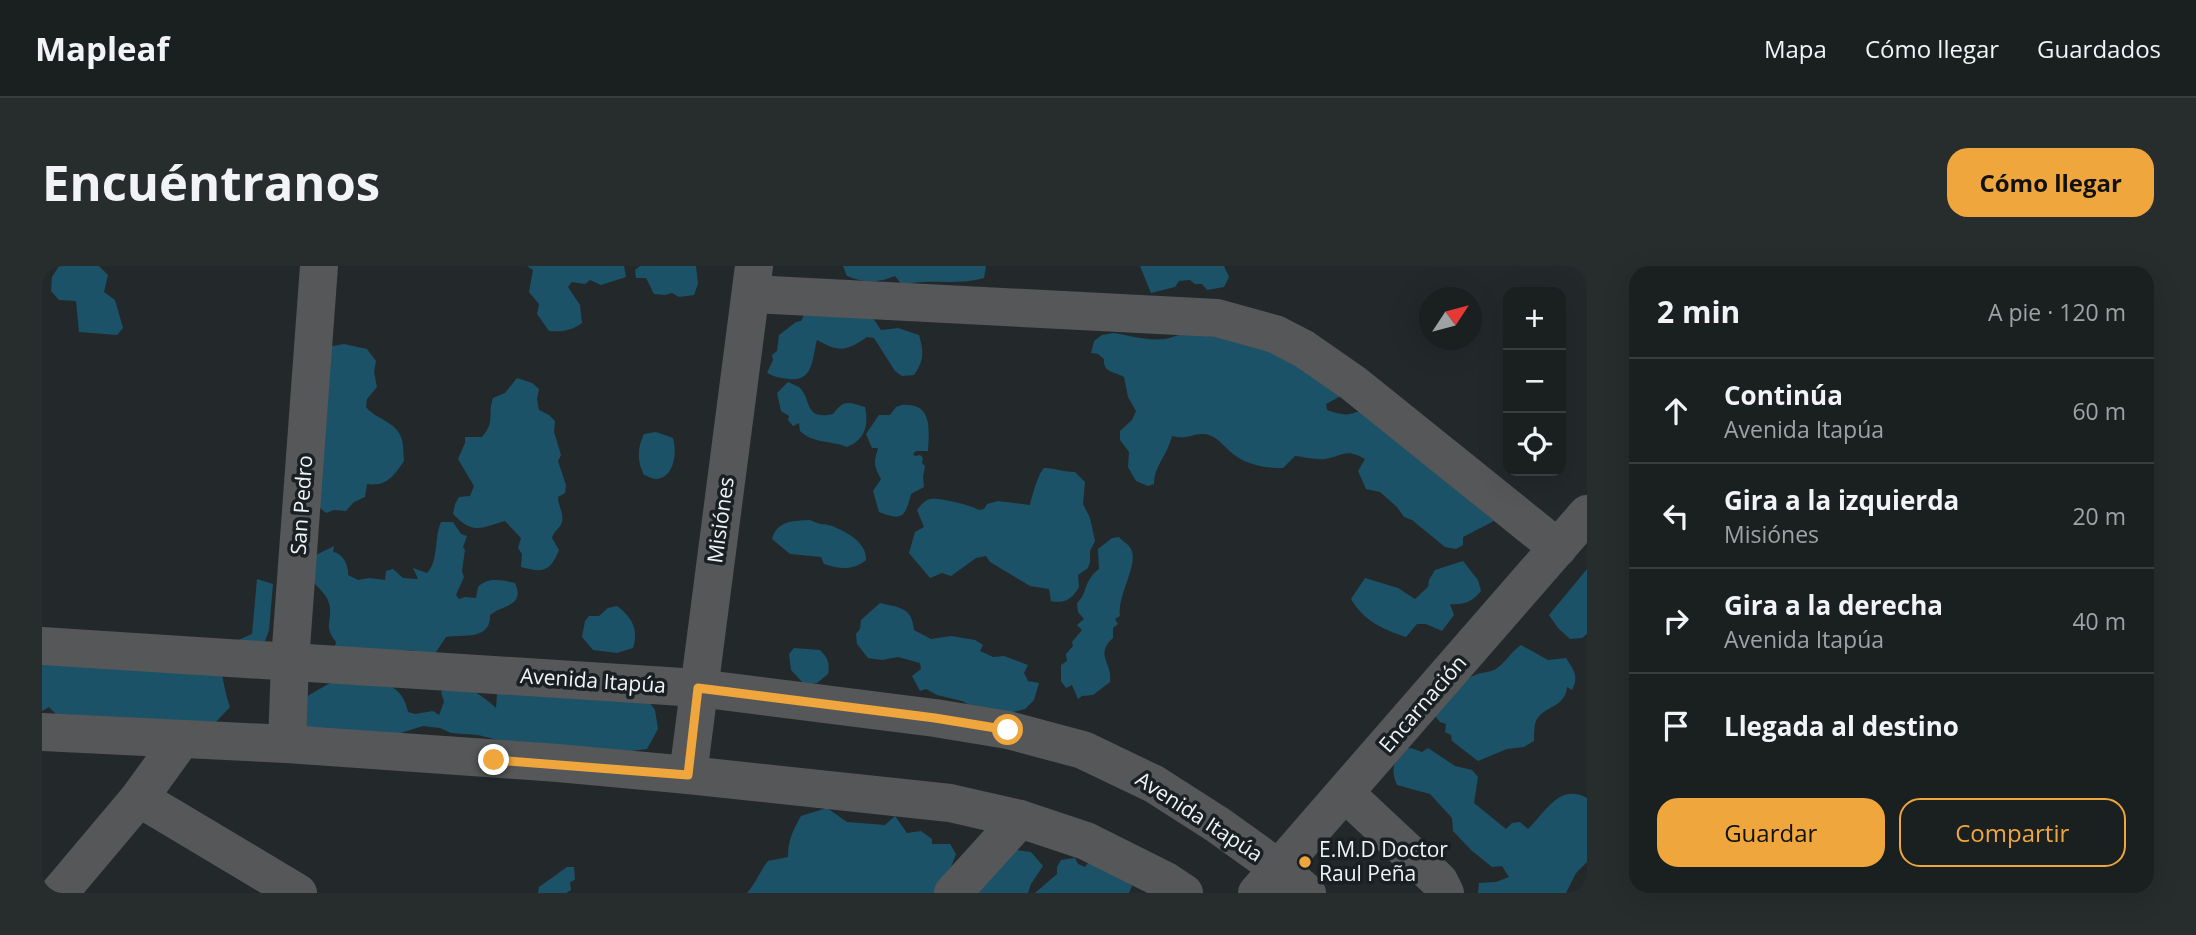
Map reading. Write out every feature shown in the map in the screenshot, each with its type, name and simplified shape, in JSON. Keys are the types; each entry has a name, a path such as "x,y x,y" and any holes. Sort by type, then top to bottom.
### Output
{"street":[{"name":"San Pedro","path":"287,744 290,661 318,266"},
{"path":"753,280 1217,318 1275,334 1304,349 1353,383 1558,548"},
{"name":"Misiónes","path":"688,775 753,280"},
{"name":"Encarnación","path":"1268,881 1587,514"},
{"name":"Avenida Itapúa","path":"42,646 698,688 1008,730 1083,750 1154,784 1218,825 1268,881 1307,893"},
{"path":"42,732 287,744 688,775 950,803 1020,819 1086,841 1166,881 1184,893"},
{"path":"59,893 139,798 181,740"},
{"path":"1345,793 1439,880 1445,893"},
{"path":"139,798 298,893"},
{"path":"953,893 1020,819"}],"shaded area":[{"path":"59,266 99,266 108,275 104,292 115,300 123,328 117,335 79,332 76,301 59,300 51,291 52,277"},
{"path":"527,266 624,266 626,277 601,285 590,280 585,284 572,282 568,287 580,305 582,323 566,330 549,331 537,314 539,304 529,292 533,270"},
{"path":"640,266 696,266 698,284 694,295 679,297 672,293 654,294 646,278 636,278 635,270"},
{"path":"843,266 986,266 984,278 902,285 895,276 871,281 853,278 847,276"},
{"path":"1140,266 1224,266 1229,277 1224,287 1207,290 1202,284 1195,284 1190,280 1179,281 1175,287 1151,293"},
{"path":"869,312 881,330 898,328 919,335 922,356 914,375 902,376 895,371 874,338 867,337 842,349 817,340 808,373 803,377 789,379 767,373 773,360 772,355 777,351 779,335 801,321 804,315"},
{"path":"1114,333 1159,339 1187,333 1268,345 1341,396 1326,404 1327,410 1339,414 1359,411 1494,521 1463,537 1463,545 1456,549 1445,547 1412,520 1404,517 1380,492 1366,489 1358,471 1365,459 1349,453 1321,459 1295,456 1283,468 1265,467 1241,459 1218,440 1204,434 1172,436 1156,472 1154,484 1148,486 1136,481 1128,467 1129,452 1120,440 1120,431 1132,420 1136,411 1128,397 1124,377 1107,369 1104,359 1091,353 1094,341 1102,335"},
{"path":"344,344 367,349 376,361 374,372 377,387 367,399 366,407 398,432 403,443 404,461 389,479 379,484 367,484 365,497 354,502 346,511 334,510 326,513 318,506 327,347"},
{"path":"517,378 532,383 539,389 539,410 555,421 554,432 561,455 558,461 566,485 565,493 558,497 562,522 552,538 559,550 549,567 540,570 521,567 522,554 518,548 521,538 505,521 477,528 466,525 453,514 459,497 470,496 474,486 458,459 465,437 482,437 490,422 493,398 505,393"},
{"path":"788,382 799,387 812,411 817,414 833,414 847,403 865,407 866,426 862,436 847,447 805,435 800,431 799,423 793,426 788,420 789,416 781,411 777,393"},
{"path":"912,405 924,413 928,426 928,451 916,451 913,454 923,458 924,487 911,494 902,515 893,516 879,512 873,491 881,479 875,464 878,448 872,448 866,434 879,415 890,415 896,407"},
{"path":"656,432 673,438 675,450 671,469 656,479 644,475 639,454 644,434"},
{"path":"1044,468 1075,472 1085,482 1083,504 1090,518 1095,541 1090,551 1088,568 1078,575 1079,587 1068,600 1051,601 1049,589 1030,586 990,562 986,556 976,558 951,576 942,573 930,578 909,553 915,532 924,527 917,510 926,501 947,500 979,510 998,501 1030,505 1037,480"},
{"path":"810,520 832,526 854,538 863,548 866,560 851,567 835,567 824,564 821,557 790,554 772,539 782,525 792,521"},
{"path":"441,522 453,522 461,534 467,536 463,547 464,577 456,595 459,599 476,598 478,587 495,580 515,583 518,591 515,601 490,615 486,629 481,633 446,637 434,655 410,650 334,650 336,642 329,629 328,599 310,579 314,556 334,546 333,552 345,561 348,575 358,580 385,580 386,571 393,569 403,578 418,579 413,568 427,573 431,568"},
{"path":"1119,537 1131,549 1133,556 1120,616 1115,619 1118,624 1113,628 1113,638 1104,654 1110,682 1093,695 1078,699 1072,685 1066,688 1061,681 1061,665 1067,661 1066,654 1082,630 1077,625 1084,619 1078,612 1077,603 1090,578 1099,569 1098,549 1112,538"},
{"path":"1463,561 1478,580 1481,591 1467,602 1450,604 1454,615 1442,631 1426,624 1417,624 1406,637 1397,634 1368,619 1351,599 1365,578 1398,588 1415,599 1428,587 1435,570"},
{"path":"1587,569 1587,634 1582,638 1570,639 1549,615"},
{"path":"257,579 273,584 269,630 264,644 236,641 252,634"},
{"path":"880,603 904,610 911,617 914,630 931,639 951,636 975,640 983,645 980,651 993,657 1004,656 1028,665 1024,673 1028,681 1039,683 1034,700 1025,709 1002,715 979,710 962,701 937,695 926,689 920,691 912,676 921,669 920,663 898,657 882,660 868,658 857,644 856,634 861,620"},
{"path":"617,606 633,624 633,648 617,653 593,650 582,637 585,621 589,616 599,616 608,608"},
{"path":"42,644 218,658 230,707 214,724 77,723 70,714 58,716 49,707 42,711"},
{"path":"1521,645 1548,660 1566,658 1575,674 1574,685 1572,690 1567,687 1562,700 1538,718 1534,741 1524,747 1507,749 1478,761 1452,741 1451,735 1445,732 1446,724 1434,715 1463,682 1475,675 1496,669"},
{"path":"794,648 820,650 828,661 828,674 817,683 805,685 791,670 789,654"},
{"path":"379,679 398,692 408,712 415,714 433,711 439,715 444,702 441,692 452,684 476,692 496,708 497,694 644,695 655,710 658,729 647,749 624,752 498,740 423,726 397,734 309,736 299,701 335,680"},
{"path":"1411,748 1422,752 1428,748 1455,766 1472,770 1478,777 1474,803 1506,829 1512,823 1520,822 1528,829 1547,808 1568,794 1587,798 1587,862 1576,873 1566,893 1478,893 1479,883 1496,882 1509,877 1502,866 1492,867 1471,850 1453,831 1452,818 1430,794 1397,785 1394,775 1395,762 1402,749"},
{"path":"827,808 847,822 885,825 895,816 907,833 921,831 932,839 932,844 950,844 956,854 941,893 747,893 768,861 788,857 792,835 801,816"},
{"path":"1009,849 1031,852 1043,866 1028,893 953,893"},
{"path":"1075,858 1078,864 1085,867 1091,859 1128,876 1132,886 1129,893 1035,893 1057,874 1061,860"},
{"path":"567,867 574,867 575,880 570,882 571,890 566,893 538,893 539,887"}],"place":[{"name":"E.M.D Doctor Raul Peña","path":"1305,862"}],"route":[{"path":"494,760 688,775 698,688 1008,730"}]}
